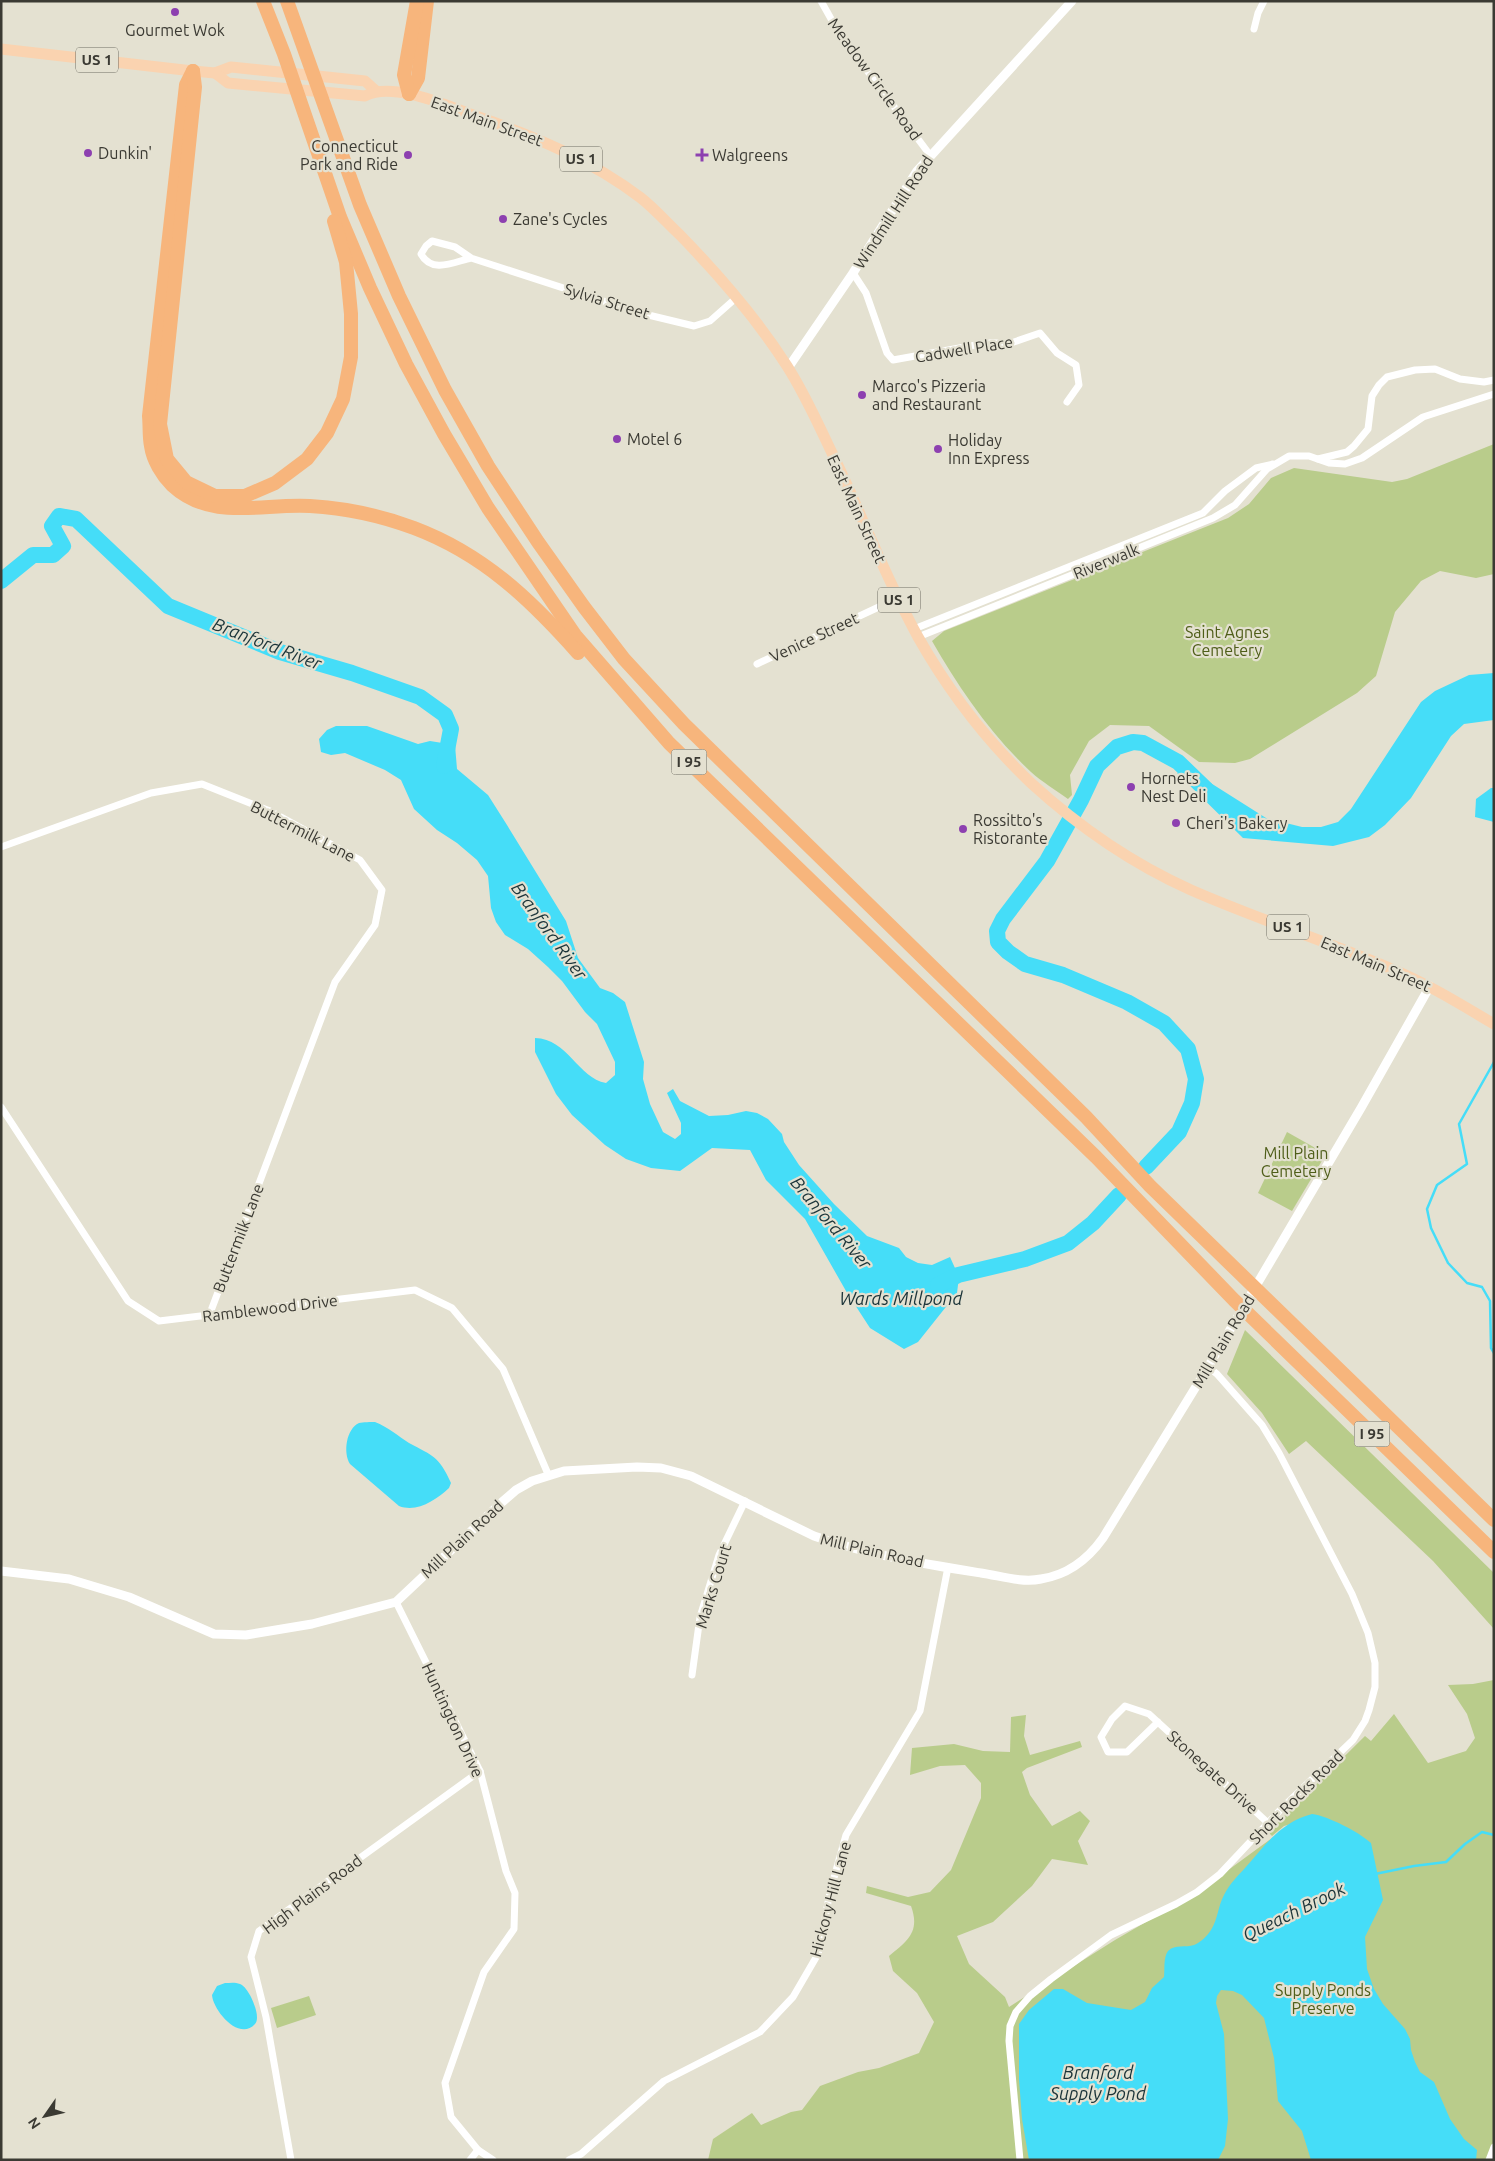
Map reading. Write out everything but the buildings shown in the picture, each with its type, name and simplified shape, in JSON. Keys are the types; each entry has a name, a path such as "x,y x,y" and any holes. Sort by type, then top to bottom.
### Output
{"highway":[{"name":"I 95","path":"263,1 284,54 340,217 370,288 406,364 444,434 498,523 575,636 669,743 1096,1157 1234,1300 1494,1552"},
{"name":"I 95","path":"287,1 364,214 399,296 445,390 488,466 538,542 624,659 684,724 1079,1110 1150,1186 1494,1520"},
{"path":"409,94 404,75 417,1"},
{"path":"409,94 418,78 427,1"},
{"path":"193,71 195,87 160,424 167,459 186,482 215,496 245,496 275,483 307,459 327,433 343,399 351,357 351,314 346,262 303,108"},
{"path":"193,71 185,91 149,416 151,448 162,475 185,497 212,507 310,506 367,515 413,528 458,548 501,576 543,613 607,684 669,743"}],"main road":[{"name":"East Main Street","path":"1,48 215,73 231,67 366,81 375,90 409,94 518,130 575,155 641,198 696,251 736,298 788,368 833,454 898,598 916,633 954,693 984,732 1025,777 1084,826 1146,867 1191,890 1392,969 1430,986 1494,1024"}],"street":[{"name":"Meadow Circle Road","path":"821,1 838,33 930,155"},
{"name":"Windmill Hill Road","path":"788,368 853,274 917,170 1072,1"},
{"path":"1254,30 1258,12 1264,1"},
{"name":"Sylvia Street","path":"472,258 436,266 426,262 422,254 426,246 432,241 455,247 472,258 640,313 694,326 710,321 736,298"},
{"name":"Cadwell Place","path":"853,274 866,293 887,353 893,360 987,343 1011,343 1040,333 1057,353 1076,365 1080,385 1067,402"},
{"name":"Riverwalk","path":"1318,459 1347,452 1354,446 1368,429 1372,396 1378,385 1387,377 1396,373 1434,369 1460,380 1484,382 1494,380"},
{"name":"Riverwalk","path":"916,633 1213,518 1234,505 1267,470 1289,456 1309,456 1345,464 1362,458 1423,417 1494,394"},
{"name":"Riverwalk","path":"916,633 1202,513 1256,468 1278,463"},
{"name":"Venice Street","path":"757,664 898,598"},
{"name":"Buttermilk Lane","path":"1,847 151,793 202,784 270,811 360,860 382,890 376,925 335,982 209,1316"},
{"name":"Mill Plain Road","path":"1,1571 68,1579 129,1597 214,1634 246,1635 312,1624 396,1602 516,1490 548,1474 586,1469 661,1468 691,1476 814,1536 833,1543 948,1568 1026,1580 1054,1576 1077,1565 1088,1557 1103,1538 1208,1367 1362,1108 1430,986"},
{"name":"Ramblewood Drive","path":"1,1107 128,1301 159,1321 415,1290 452,1308 503,1369 548,1474"},
{"name":"Short Rocks Road","path":"1020,2160 1009,2041 1010,2026 1016,2012 1038,1990 1111,1936 1176,1904 1208,1885 1342,1751 1361,1729 1369,1710 1375,1687 1375,1663 1368,1633 1352,1594 1279,1453 1262,1425 1217,1374 1208,1367"},
{"name":"Marks Court","path":"692,1675 700,1617 719,1555 744,1501"},
{"name":"Hickory Hill Lane","path":"569,2160 581,2154 664,2081 760,2032 793,1997 818,1954 830,1892 846,1835 920,1711 948,1568"},
{"name":"Huntington Drive","path":"396,1602 480,1770 506,1871 515,1893 514,1929 484,1972 445,2083 451,2116 478,2150"},
{"name":"Stonegate Drive","path":"1158,1722 1127,1752 1108,1752 1101,1737 1112,1719 1126,1706 1149,1714 1158,1722 1268,1823"},
{"name":"High Plains Road","path":"291,2160 266,2017 251,1957 259,1931 480,1770"},
{"path":"1488,2160 1494,2147"},
{"path":"470,2160 478,2150 493,2160"}],"green space":[{"name":"Saint Agnes Cemetery","path":"1494,444 1494,574 1476,578 1440,571 1421,581 1395,612 1376,676 1357,693 1250,759 1235,763 1199,762 1149,726 1110,725 1089,741 1070,775 1072,795 1068,799 1031,772 1002,743 953,676 932,641 944,631 1228,518 1249,504 1271,478 1294,468 1392,482 1407,479"},
{"name":"Mill Plain Cemetery","path":"1287,1132 1326,1154 1292,1211 1258,1193"},
{"path":"1245,1330 1494,1573 1494,1629 1433,1561 1306,1441 1289,1454 1262,1413 1227,1374"},
{"name":"Supply Ponds Preserve","path":"1494,1680 1494,2160 708,2160 713,2139 752,2113 761,2125 791,2112 802,2110 820,2086 858,2072 879,2068 919,2053 934,2022 917,1993 893,1971 889,1956 911,1934 914,1922 911,1906 866,1893 867,1886 908,1897 930,1892 951,1870 981,1798 981,1783 965,1765 940,1766 910,1775 912,1748 954,1744 983,1751 1010,1752 1011,1717 1026,1715 1024,1736 1030,1755 1080,1741 1082,1747 1027,1768 1022,1772 1030,1795 1052,1826 1080,1811 1090,1821 1078,1841 1088,1865 1052,1859 1032,1886 993,1922 957,1936 969,1964 1005,1997 1009,2007 1115,1940 1201,1890 1291,1824 1284,1826 1272,1836 1268,1832 1365,1736 1371,1741 1394,1714 1428,1763 1466,1751 1475,1738 1467,1714 1448,1685 1473,1684"},
{"path":"309,1996 316,2015 277,2028 271,2008"}],"water":[{"path":"1494,673 1494,720 1464,724 1451,736 1411,798 1385,825 1369,837 1333,846 1243,838 1177,773 1198,775 1266,818 1302,827 1321,827 1338,822 1351,809 1421,702 1435,691 1469,675"},
{"name":"Wards Millpond","path":"336,726 367,726 418,744 430,741 455,745 457,769 488,795 566,921 578,958 600,988 613,993 625,1002 644,1062 643,1079 650,1104 663,1132 675,1139 681,1134 681,1123 667,1093 673,1089 680,1101 709,1116 728,1115 746,1111 757,1113 768,1119 782,1134 784,1142 799,1165 834,1204 867,1236 899,1248 906,1257 918,1263 932,1265 950,1257 959,1277 957,1293 918,1342 904,1349 870,1328 846,1291 805,1219 766,1180 750,1150 712,1148 680,1171 651,1168 626,1159 605,1145 572,1115 556,1094 535,1052 535,1038 546,1040 556,1045 565,1051 588,1074 596,1080 606,1083 615,1075 615,1062 597,1024 548,967 528,949 505,935 496,922 491,908 488,876 477,860 457,843 437,830 414,809 401,780 385,770 345,753 331,755 321,752 319,739 327,730"},
{"path":"1491,788 1494,788 1494,822 1475,817 1476,799"},
{"path":"375,1422 439,1462 451,1483 449,1488 426,1504 419,1507 406,1508 399,1506 350,1464 346,1448 351,1430 359,1423"},
{"name":"Branford Supply Pond","path":"1312,1814 1343,1825 1371,1843 1383,1900 1365,1937 1367,1969 1374,1989 1383,2004 1405,2029 1420,2072 1434,2082 1450,2119 1464,2139 1477,2150 1476,2160 1311,2160 1302,2131 1278,2101 1274,2058 1264,2018 1242,1995 1233,1991 1221,1990 1217,1996 1216,2003 1224,2034 1228,2119 1225,2146 1218,2160 1029,2160 1022,2119 1019,2079 1019,2024 1029,2010 1054,1989 1063,1989 1087,2003 1131,2010 1145,2002 1152,1988 1164,1977 1165,1960 1168,1951 1177,1947 1194,1945 1204,1939 1210,1932 1222,1899 1234,1880 1274,1835 1291,1823"},
{"path":"225,1983 244,1986 251,1996 256,2009 257,2020 249,2029 235,2027 228,2022 213,2001 212,1995 217,1986"}],"waterway":[{"name":"Branford River","path":"1,581 33,555 53,555 63,546 52,526 59,516 76,519 168,606 280,652 352,673 420,697 445,715 451,729 444,766"},
{"name":"Branford River","path":"1146,1167 1179,1132 1192,1103 1196,1079 1188,1049 1164,1023 1127,1002 1063,975 1025,964 998,942 997,931 1003,919 1047,861 1081,800 1097,766 1117,747 1133,742 1143,743 1178,762 1206,789"},
{"name":"Queach Brook","path":"1494,1062 1459,1124 1467,1164 1437,1185 1427,1209 1431,1228 1448,1263 1467,1283 1482,1287 1490,1301 1491,1348 1494,1353"},
{"name":"Branford River","path":"938,1285 958,1275 1025,1259 1068,1243 1093,1223 1119,1195"},
{"name":"Queach Brook","path":"1375,1874 1446,1862 1465,1844 1482,1832 1494,1835"}],"place":[{"name":"Gourmet Wok","path":"175,12"},
{"name":"Dunkin'","path":"88,153"},
{"name":"Connecticut Park and Ride","path":"408,155"},
{"name":"Walgreens","path":"702,155"},
{"name":"Zane's Cycles","path":"503,219"},
{"name":"Marco's Pizzeria and Restaurant","path":"862,395"},
{"name":"Motel 6","path":"617,439"},
{"name":"Holiday Inn Express","path":"938,449"},
{"name":"Hornets Nest Deli","path":"1131,787"},
{"name":"Cheri's Bakery","path":"1176,823"},
{"name":"Rossitto's Ristorante","path":"963,829"}]}
